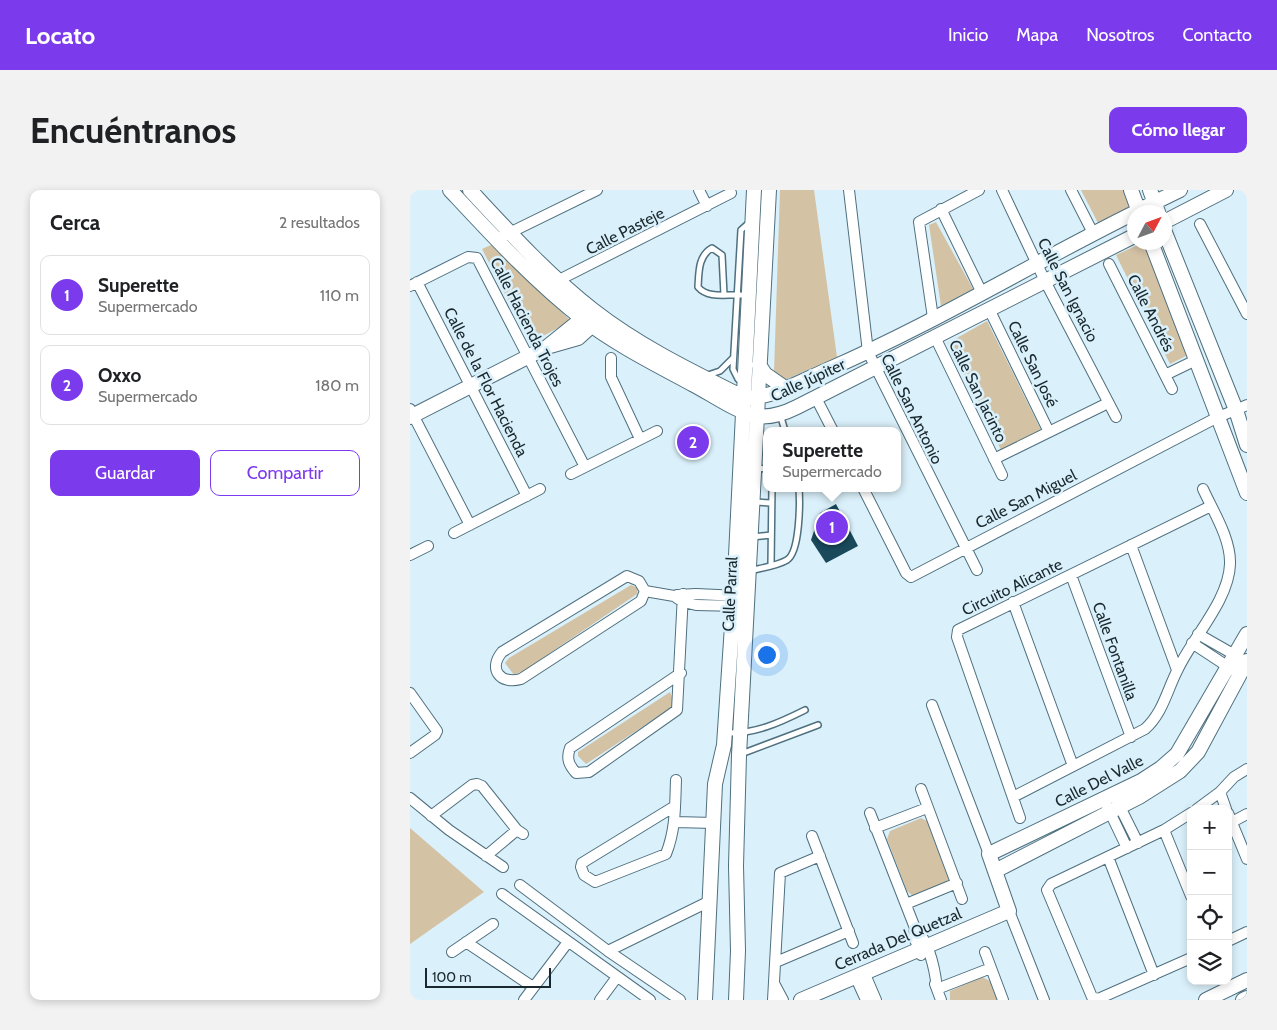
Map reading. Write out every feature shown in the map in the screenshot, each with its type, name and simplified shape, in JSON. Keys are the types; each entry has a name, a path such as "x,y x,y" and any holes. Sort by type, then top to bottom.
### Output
{"street":[{"path":"450,190 496,239 593,318 651,362 749,401"},
{"path":"470,190 510,233 552,283"},
{"path":"496,239 597,190"},
{"path":"699,190 707,206"},
{"name":"Calle Parral","path":"705,1000 715,784 725,732 740,601 746,502 749,401 744,295 753,221 754,190"},
{"name":"Calle Parral","path":"736,1000 740,601 750,571 751,537 746,502 760,468 749,401 759,365 768,190"},
{"name":"Calle San Antonio","path":"849,190 868,352 977,570"},
{"path":"933,318 919,224 922,219 979,190"},
{"name":"Calle San Ignacio","path":"1002,190 1045,281 1116,417"},
{"path":"1071,190 1093,233"},
{"path":"1131,190 1135,205"},
{"path":"1150,190 1155,205"},
{"name":"Calle Júpiter","path":"1160,205 1180,190"},
{"path":"1172,218 1226,190"},
{"name":"Calle Pasteje","path":"552,283 731,193"},
{"path":"941,209 982,293"},
{"name":"Calle Júpiter","path":"749,401 785,388 868,352 1127,217"},
{"path":"1200,224 1247,314"},
{"name":"Calle Júpiter","path":"749,401 780,414 816,398 1127,240"},
{"path":"1172,248 1242,407 1247,445"},
{"path":"1154,250 1247,493"},
{"name":"Calle Hacienda Trojes","path":"414,284 468,257 477,258 585,467"},
{"name":"Calle Andrés","path":"1109,264 1172,389"},
{"name":"Calle de la Flor Hacienda","path":"414,284 527,496"},
{"name":"Calle San José","path":"989,309 1049,432"},
{"path":"470,525 411,413 547,347 568,343 593,318"},
{"path":"593,318 749,401"},
{"name":"Calle San Jacinto","path":"935,337 1002,475"},
{"path":"611,358 611,377 640,439"},
{"path":"1165,375 1196,360"},
{"path":"759,365 765,374 785,388"},
{"path":"816,398 831,427"},
{"path":"994,459 1108,403"},
{"name":"Calle San Miguel","path":"865,492 909,576 1218,417 1242,407"},
{"path":"572,474 657,431"},
{"path":"454,533 540,489"},
{"path":"1013,797 1131,737 1153,722 1160,713 1177,670 1222,595 1230,564 1226,542 1203,489"},
{"name":"Circuito Alicante","path":"1020,818 957,633 961,628 1211,506"},
{"path":"1131,545 1177,670"},
{"path":"411,551 428,546"},
{"name":"Calle Fontanilla","path":"1071,575 1131,737"},
{"path":"645,591 641,600 521,679 511,682 502,679 496,669 496,659 502,652 627,576 639,581 645,591 680,597 740,601"},
{"path":"680,597 681,674 679,705 673,714 589,772 576,773 571,767 567,756 570,748 681,674"},
{"path":"1014,602 1073,766"},
{"path":"1198,634 1240,664"},
{"name":"Calle Del Valle","path":"995,871 1112,803 1161,768 1177,754 1240,664 1247,634"},
{"path":"1192,643 1240,664"},
{"path":"410,693 437,730 435,735 410,753"},
{"path":"932,705 1044,1000"},
{"path":"1202,805 1220,792 1230,780 1247,769"},
{"path":"675,806 582,863 581,867 584,875 595,882 666,854 675,822 676,780"},
{"path":"431,816 477,784 482,786 520,832 486,856"},
{"path":"921,789 962,899"},
{"path":"1220,792 1225,805"},
{"path":"410,798 431,816 503,867"},
{"path":"1112,803 1138,843"},
{"path":"1112,803 1128,848"},
{"name":"Calle Del Valle","path":"988,854 1112,803"},
{"path":"875,828 927,808"},
{"path":"870,813 915,928 914,938 922,948 941,1000"},
{"path":"1232,818 1247,814"},
{"path":"1187,816 1164,830 1051,884 1047,890 1092,997 1098,999 1187,960"},
{"path":"675,822 714,823"},
{"path":"1232,823 1247,859"},
{"path":"1164,830 1191,895"},
{"path":"812,836 854,942"},
{"path":"773,1000 780,873 820,856"},
{"path":"1108,857 1154,975"},
{"path":"906,904 956,883"},
{"path":"520,885 608,951 680,1000"},
{"path":"502,894 650,1000"},
{"path":"608,951 710,901"},
{"name":"Cerrada Del Quetzal","path":"801,1000 1010,911"},
{"path":"452,952 493,924"},
{"path":"776,962 849,932"},
{"path":"1230,940 1247,932"},
{"path":"466,942 533,988"},
{"path":"524,1000 568,942"},
{"path":"984,952 1003,1000"},
{"path":"937,989 991,968"},
{"path":"860,974 866,1000"},
{"path":"860,974 876,1000"},
{"path":"600,1000 617,977"},
{"path":"1206,1000 1226,996 1247,980"},
{"path":"775,985 783,1000"}],"lane":[{"path":"724,295 722,255 712,248 705,252 700,263 698,287 703,292 709,294 724,295 744,295 734,358 734,373 749,401"},
{"path":"701,376 713,375 725,368 734,358"},
{"path":"780,414 784,427"},
{"path":"770,565 772,492"},
{"path":"750,571 787,560 793,555 796,545 799,492"},
{"path":"746,502 772,503"},
{"path":"751,537 771,535"},
{"path":"725,732 740,733 771,726 805,710"},
{"path":"738,755 818,725"}],"shaded area":[{"path":"780,190 814,190 837,357 785,380 774,372"},
{"path":"1081,190 1127,190 1133,205 1127,205 1127,211 1099,225"},
{"path":"936,222 973,289 941,306 929,225"},
{"path":"491,245 571,321 530,343 482,249"},
{"path":"1127,250 1150,250 1190,354 1170,364 1116,255"},
{"path":"987,321 1041,430 1001,450 948,343"},
{"path":"631,585 638,588 637,594 525,670 514,675 505,663 509,658"},
{"path":"670,692 673,700 671,708 586,764 578,756 578,752"},
{"path":"921,818 929,822 949,879 945,883 914,897 907,891 887,839 890,831"},
{"path":"410,828 484,892 410,944"},
{"path":"982,977 990,981 997,1000 950,1000 950,991"}],"building":[{"path":"836,504 858,546 826,563 811,540 820,513"}],"place":[{"name":"Oxxo","path":"693,442"},
{"name":"Superette","path":"832,527"}]}
